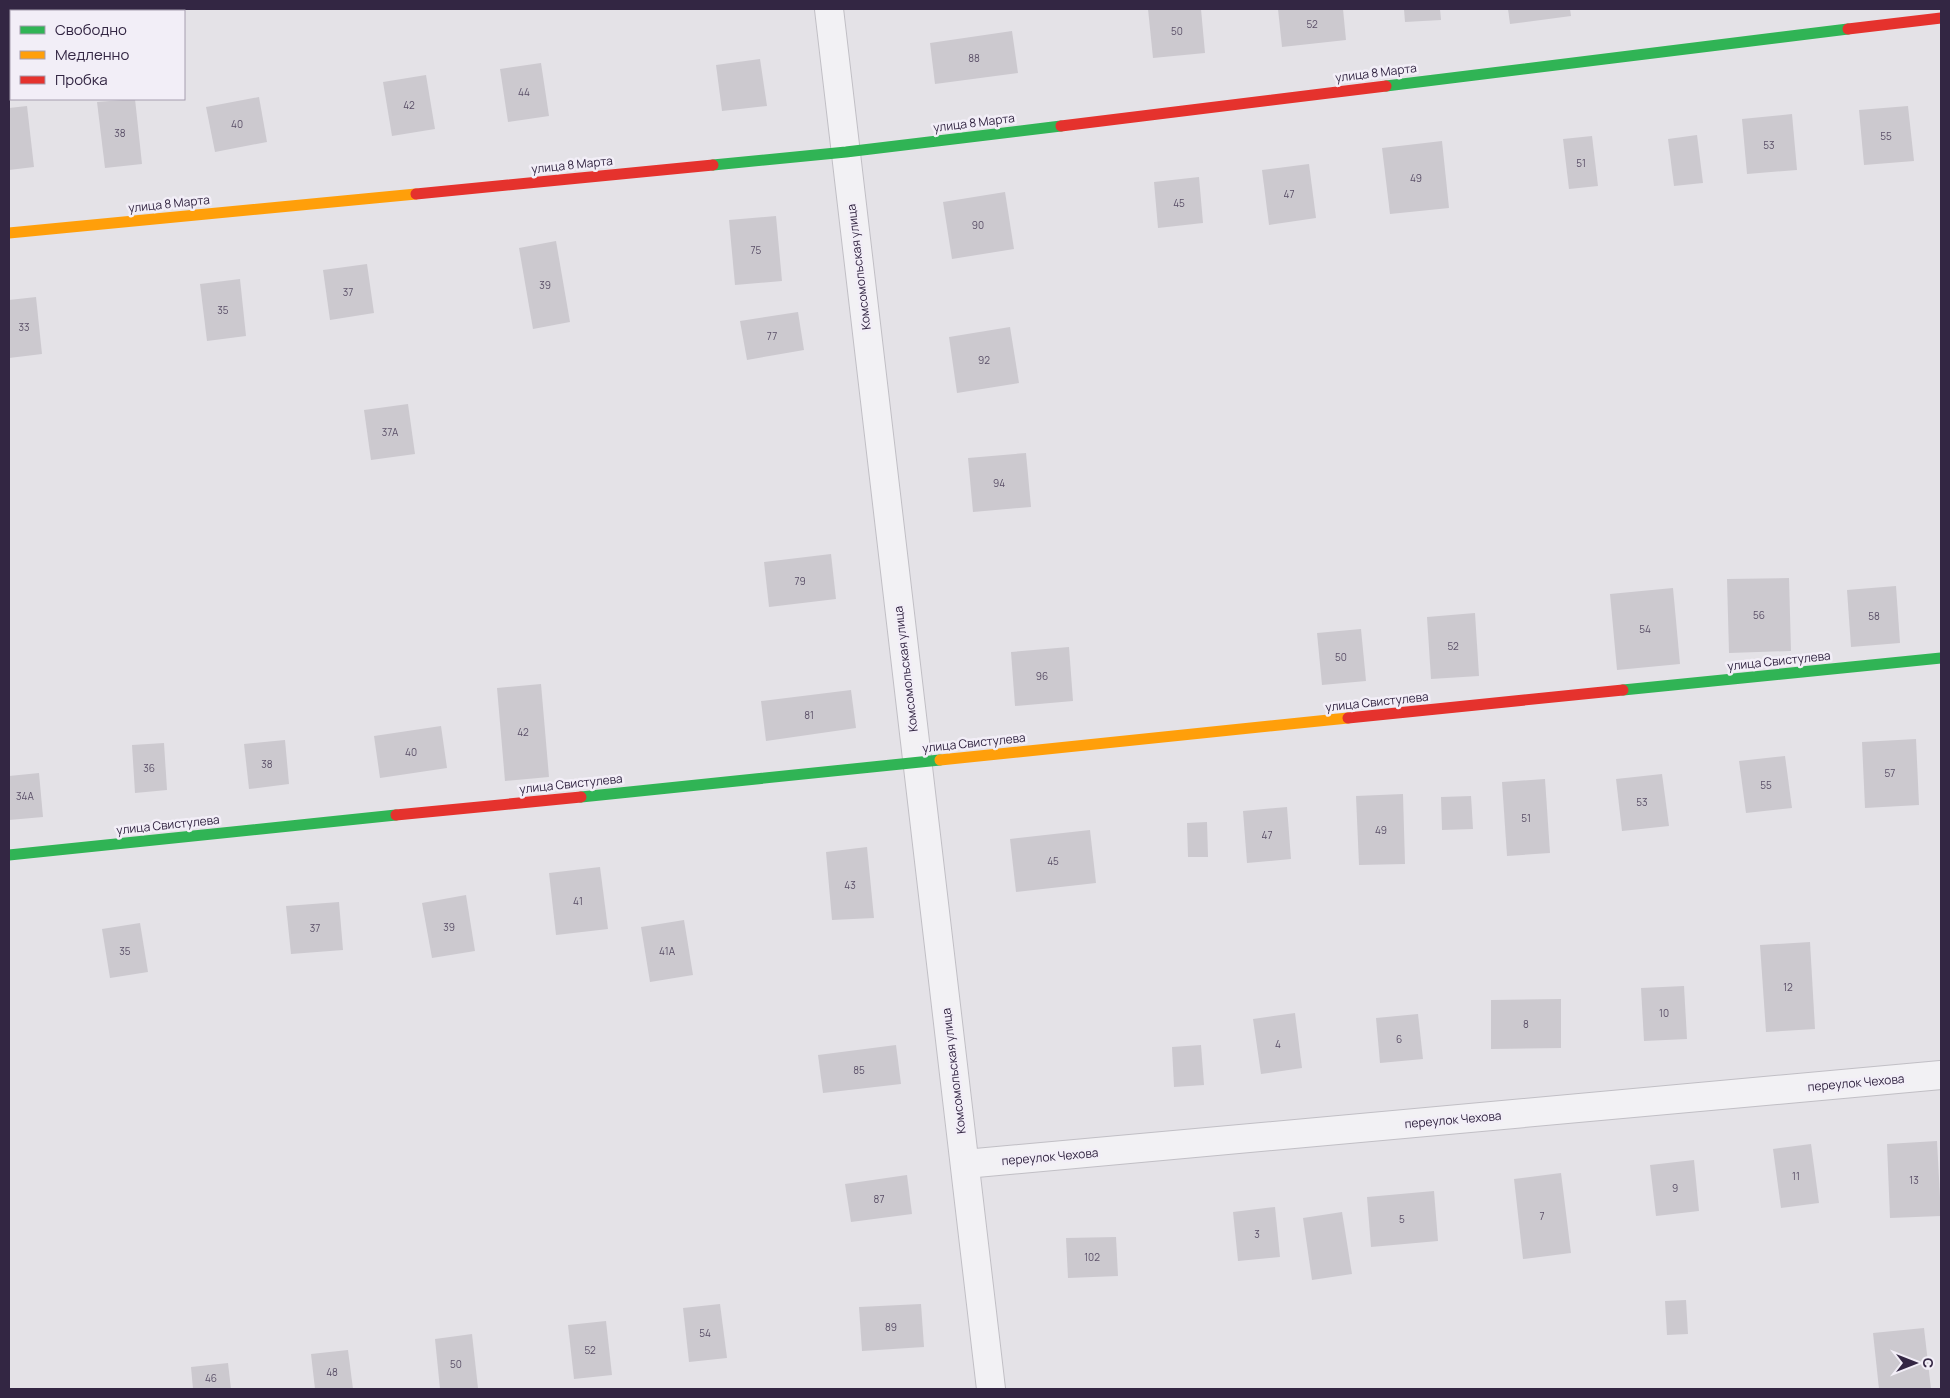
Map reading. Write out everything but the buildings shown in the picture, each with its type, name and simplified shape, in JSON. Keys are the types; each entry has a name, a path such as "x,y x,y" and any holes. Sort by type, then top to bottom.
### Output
{"street":[{"name":"Комсомольская улица","path":"829,9 991,1389"},
{"name":"улица 8 Марта","path":"9,233 846,152 1941,18"},
{"name":"улица Свистулева","path":"9,855 1941,658"},
{"name":"переулок Чехова","path":"964,1164 1941,1076"}],"traffic: fast":[{"path":"1386,86 1848,29"},
{"path":"713,165 846,152 1061,126"},
{"path":"1623,690 1941,658"},
{"path":"581,797 940,760"},
{"path":"9,855 396,815"}],"traffic: slow":[{"path":"9,233 416,194"},
{"path":"940,760 1348,718"}],"traffic: jam":[{"path":"1848,29 1941,18"},
{"path":"1061,126 1386,86"},
{"path":"416,194 713,165"},
{"path":"1348,718 1623,690"},
{"path":"396,815 581,797"}]}
